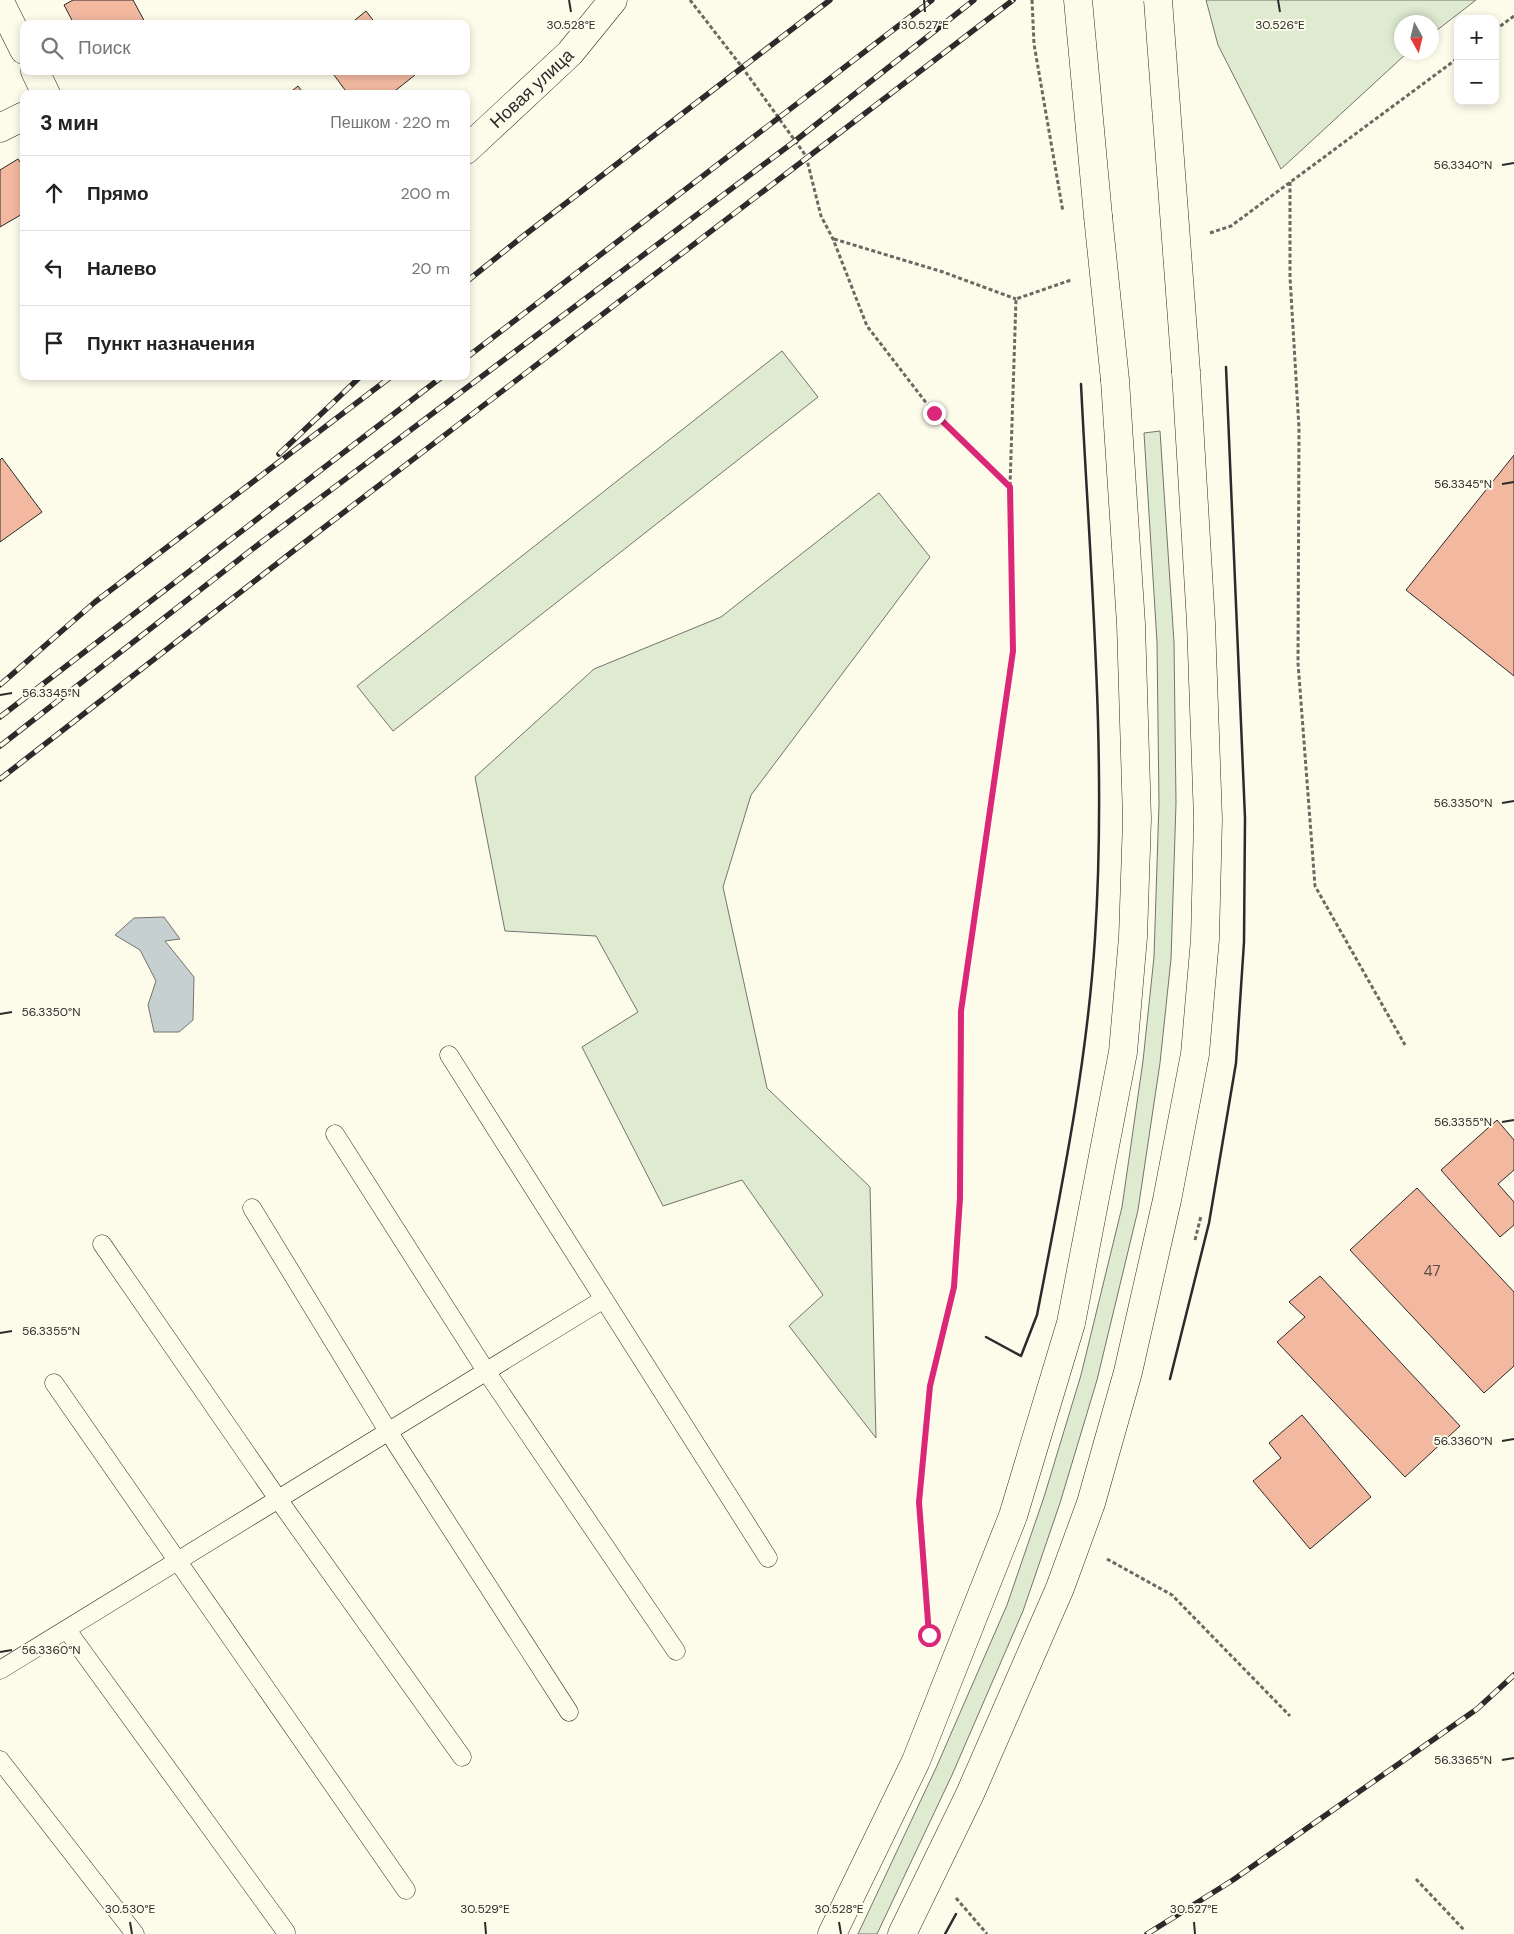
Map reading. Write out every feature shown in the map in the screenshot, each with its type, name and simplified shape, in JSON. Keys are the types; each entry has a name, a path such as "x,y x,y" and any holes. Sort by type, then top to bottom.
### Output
{"main road":[{"name":"Новая улица","path":"470,146 570,53 613,0"},
{"path":"832,1934 916,1761 1013,1516 1071,1323 1121,1062 1133,937 1137,819 1131,624 1115,380 1078,0"},
{"path":"902,1934 970,1794 1060,1588 1090,1503 1128,1372 1167,1200 1195,1054 1204,940 1208,819 1201,623 1186,372 1158,0"},
{"path":"0,2 20,42"},
{"path":"37,75 44,90"},
{"path":"0,128 20,118"}],"lane":[{"path":"449,1055 768,1558"},
{"path":"335,1134 486,1371 676,1651"},
{"path":"252,1208 388,1431 569,1712"},
{"path":"102,1244 278,1499 462,1757"},
{"path":"0,1670 604,1299"},
{"path":"54,1383 406,1890"},
{"path":"67,1630 286,1932"},
{"path":"0,1760 136,1934"}],"path":[{"path":"690,0 742,67 806,156 821,216 833,239 867,326 934,413 1010,487 1013,651 961,1011 960,1198 954,1287 930,1386 919,1502 929,1635 932,1626"},
{"path":"1032,0 1034,44 1064,219"},
{"path":"1499,27 1514,16"},
{"path":"1290,182 1290,276 1299,428 1298,664 1315,886 1406,1045"},
{"path":"833,239 943,272 1016,299"},
{"path":"1074,278 1076,287"},
{"path":"1107,1559 1172,1595 1290,1716"},
{"path":"1416,1879 1464,1930"},
{"path":"953,1894 987,1934"}],"green space":[{"path":"1206,0 1476,0 1454,15 1439,29 1439,15 1394,15 1394,60 1399,60 1281,169 1218,45"},
{"path":"782,351 818,397 393,731 357,686"},
{"path":"1160,431 1174,642 1176,803 1171,959 1160,1063 1138,1210 1097,1380 1060,1503 1023,1611 952,1775 877,1934 858,1934 936,1768 1007,1605 1044,1497 1081,1375 1122,1207 1143,1061 1154,957 1159,803 1157,642 1144,433"},
{"path":"879,493 930,557 751,795 723,887 767,1088 870,1187 876,1438 789,1326 823,1295 742,1180 663,1206 582,1047 638,1012 596,936 505,931 475,777 594,669 721,617"}],"shaded area":[{"path":"164,917 180,939 165,941 194,977 193,1020 179,1032 154,1032 148,1005 156,981 140,950 115,935 134,918"}],"building":[{"path":"73,0 133,0 144,20 72,20 64,5"},
{"path":"366,11 373,20 355,20"},
{"path":"334,75 415,75 396,90 345,90"},
{"path":"298,86 301,90 293,90"},
{"path":"18,159 20,162 20,215 0,227 0,170"},
{"path":"1514,455 1514,676 1406,590"},
{"path":"2,458 42,512 0,542 0,460"},
{"path":"1497,1120 1514,1140 1514,1170 1498,1184 1514,1202 1514,1225 1500,1237 1441,1170"},
{"path":"1417,1188 1514,1292 1514,1366 1484,1393 1350,1250"},
{"path":"1320,1276 1460,1426 1405,1477 1277,1342 1305,1317 1289,1302"},
{"path":"1302,1415 1371,1497 1310,1549 1253,1481 1281,1458 1269,1443"}],"railway":[{"path":"470,279 830,0"},
{"path":"470,355 932,0"},
{"path":"0,746 259,544 795,141 974,0"},
{"path":"0,779 292,552 1013,0"},
{"path":"279,454 357,380"},
{"path":"0,685 95,602 387,380"},
{"path":"0,717 438,380"},
{"path":"1147,1934 1233,1880 1477,1709 1514,1675"}],"wall":[{"path":"1170,1379 1209,1223 1236,1063 1244,942 1245,818 1226,367"},
{"path":"986,1337 1021,1356 1037,1315 1072,1127 1091,986 1098,869 1098,730 1093,592 1081,384"},
{"path":"945,1934 956,1914"}],"route":[{"path":"929,1635 919,1502 930,1386 954,1287 960,1198 961,1011 1013,651 1010,487 934,413"}]}
